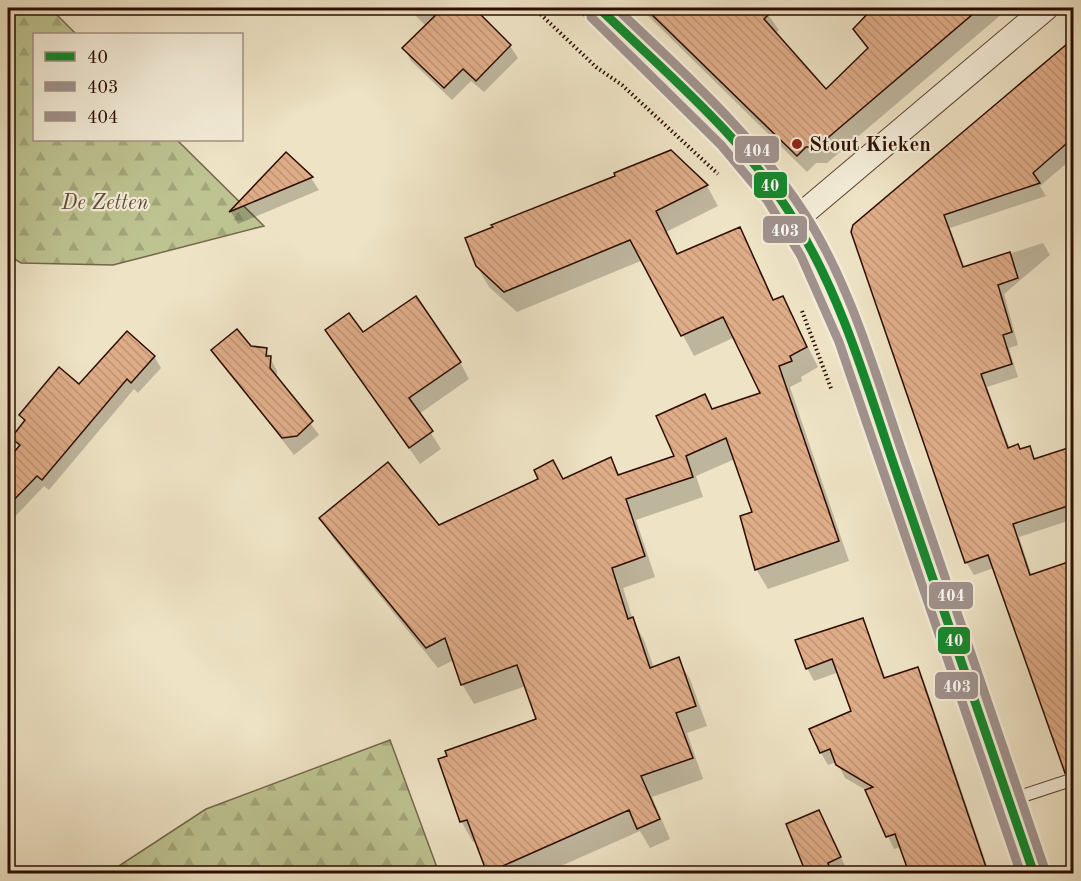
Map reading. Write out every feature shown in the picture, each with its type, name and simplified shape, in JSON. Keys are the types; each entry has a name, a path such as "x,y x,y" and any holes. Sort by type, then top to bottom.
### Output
{"main road":[{"path":"598,8 723,129 795,220 814,254 850,338 1034,873"}],"street":[{"path":"795,220 1046,8"}],"lane":[{"path":"1008,801 1074,778"}],"path":[{"path":"534,8 596,67 622,85 724,180"},
{"path":"799,303 835,399"}],"green space":[{"name":"De Zetten","path":"8,8 50,8 75,33 33,33 33,141 178,141 264,226 113,265 21,263 8,255"},
{"path":"390,740 439,873 108,873 206,809"}],"building":[{"path":"443,8 474,8 511,45 476,81 463,69 444,88 402,48"},
{"path":"645,8 775,8 764,19 826,89 868,48 853,29 873,8 980,8 817,147 806,147 797,156"},
{"path":"1074,38 1074,137 1033,173 1040,183 944,215 963,267 1010,252 1018,278 998,285 1012,332 1003,335 1012,364 981,374 1008,448 1018,444 1020,449 1030,446 1034,459 1074,446 1074,504 1013,524 1030,575 1074,560 1074,771 1065,773 988,555 965,563 851,232 853,225"},
{"path":"671,150 708,185 656,211 677,254 740,227 773,300 783,296 807,347 790,356 792,361 779,366 839,541 755,570 740,516 752,512 726,438 686,456 693,477 626,499 645,556 612,568 628,619 633,617 650,668 679,657 696,706 676,713 693,758 641,776 660,819 637,829 629,810 487,873 467,820 460,822 438,759 447,756 445,751 536,719 517,665 461,685 445,638 426,648 319,518 388,462 439,525 538,479 534,470 553,460 563,479 611,457 618,475 674,456 656,416 705,394 712,409 760,393 723,317 681,336 630,240 504,292 476,266 465,238 493,227 491,225 615,176 614,173"},
{"path":"286,152 313,177 229,212"},
{"path":"416,296 461,362 409,398 433,431 409,448 325,330 349,313 363,332"},
{"path":"237,329 251,346 267,348 266,356 271,356 270,368 313,421 297,436 282,438 211,350"},
{"path":"127,331 155,356 131,383 127,379 42,480 37,476 8,506 8,459 20,445 11,438 25,420 19,415 59,367 79,384"},
{"path":"863,618 884,678 918,667 988,873 909,873 895,834 886,837 865,790 873,787 836,765 830,749 820,753 809,729 851,711 832,659 806,669 795,640"},
{"path":"819,810 841,857 828,863 831,873 806,873 786,824"}],"transit line":[{"name":"40","path":"599,8 705,109 754,163 776,192 813,253 854,348 1034,874"},
{"name":"404","path":"616,8 692,80 763,157 805,214 838,274 864,338 1045,870"},
{"name":"403","path":"591,17 721,145 767,200 801,256 839,342 1021,874"}],"place":[{"name":"Stout Kieken","path":"797,144"}]}
